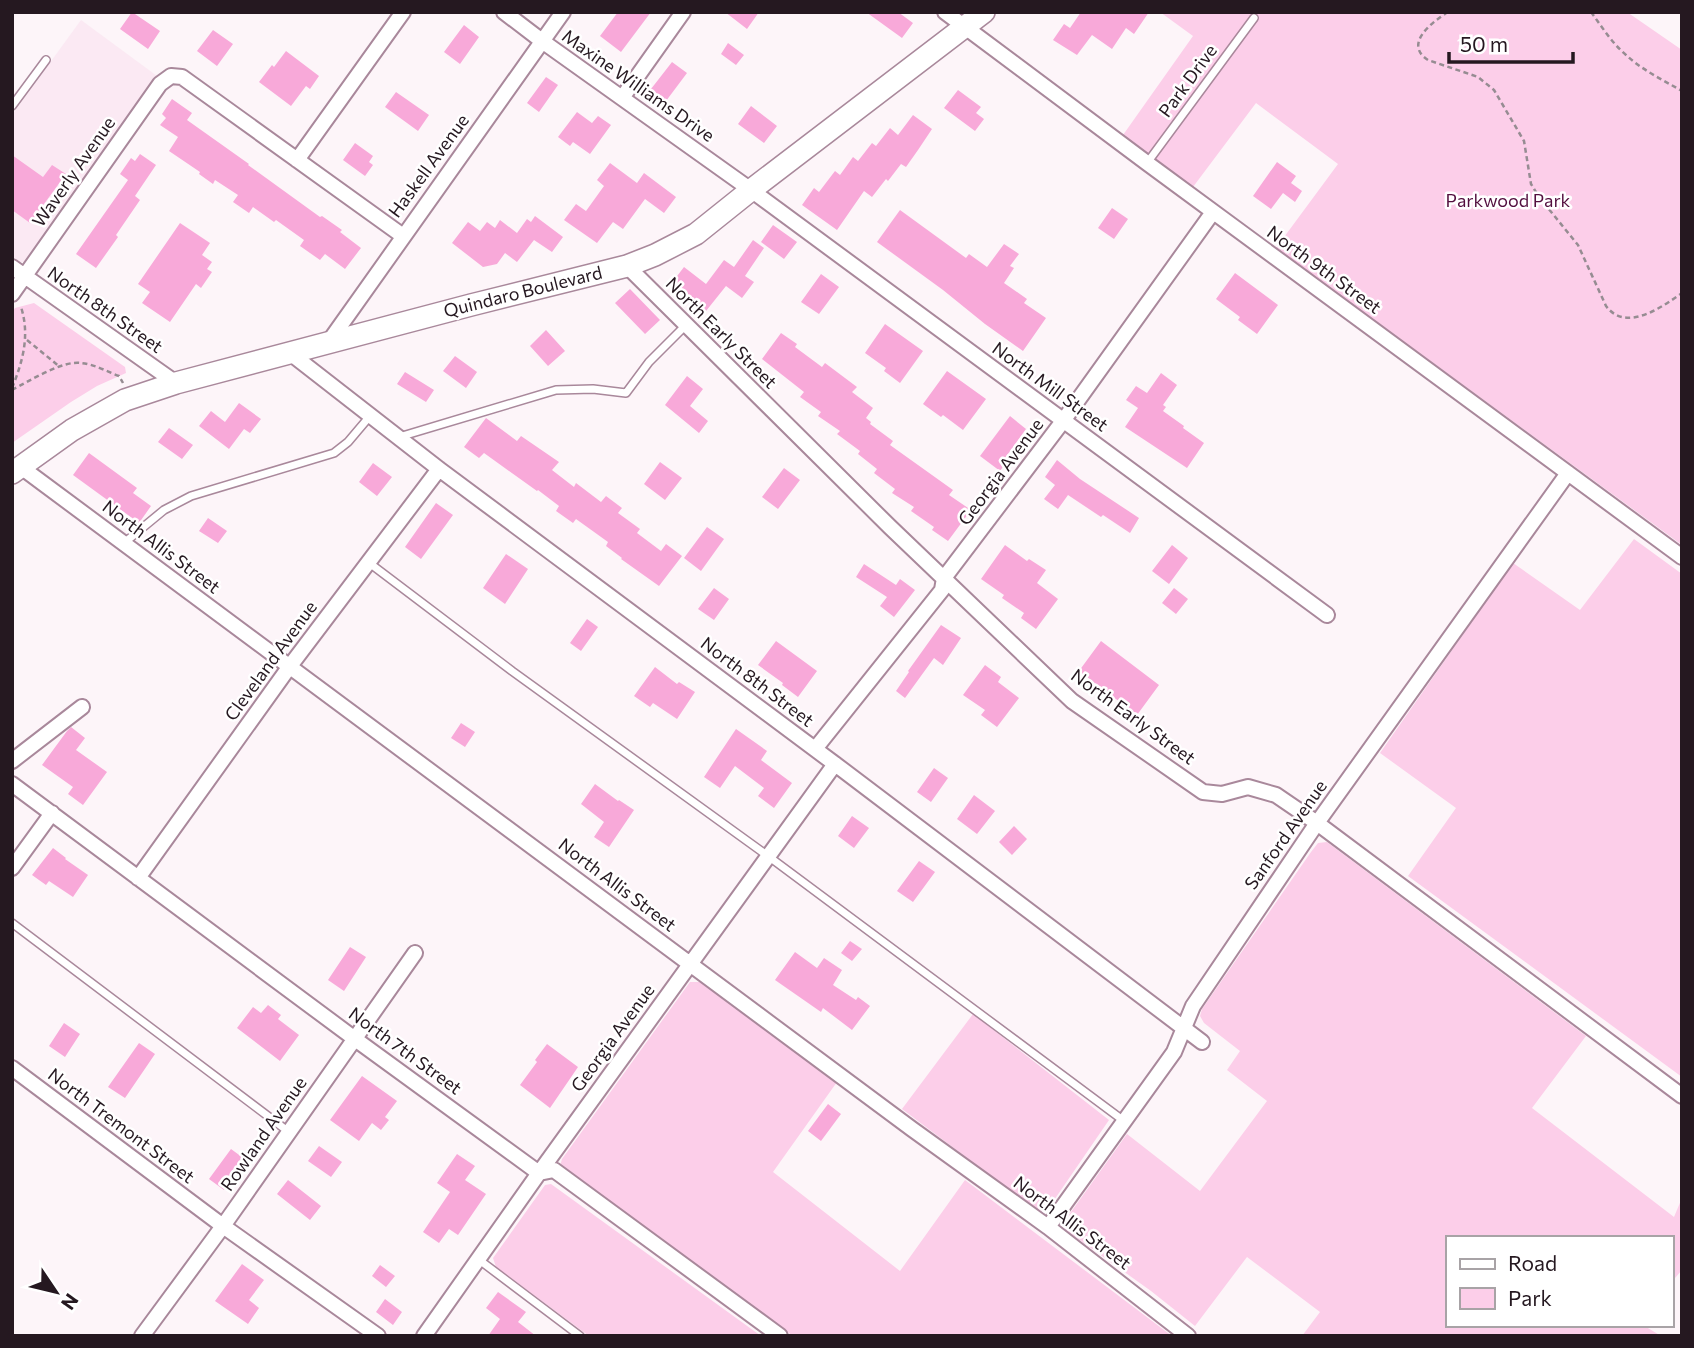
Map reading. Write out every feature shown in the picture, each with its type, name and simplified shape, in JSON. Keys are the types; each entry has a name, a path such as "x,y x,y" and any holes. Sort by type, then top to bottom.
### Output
{"main road":[{"name":"Quindaro Boulevard","path":"17,470 72,430 125,401 176,383 627,266 655,255 696,234 984,12"}],"street":[{"path":"402,236 297,160 403,12"},
{"name":"Maxine Williams Drive","path":"504,12 751,190"},
{"name":"Haskell Avenue","path":"328,342 563,12"},
{"path":"622,98 682,12"},
{"name":"North 9th Street","path":"945,12 1682,556"},
{"name":"Waverly Avenue","path":"18,285 160,84 171,76 182,77 297,160"},
{"name":"North Mill Street","path":"751,190 1327,615"},
{"name":"Georgia Avenue","path":"815,749 943,590 944,578 1063,421 1213,212"},
{"name":"North Early Street","path":"627,266 890,527 1072,701 1203,792 1222,794 1248,787 1276,795 1682,1096"},
{"name":"North 8th Street","path":"12,267 18,285 176,383"},
{"name":"North 8th Street","path":"290,353 439,469 1202,1042"},
{"name":"Cleveland Avenue","path":"138,878 290,666 439,469"},
{"name":"North Allis Street","path":"17,470 124,543 912,1129 1048,1227 1188,1336"},
{"name":"Sanford Avenue","path":"1048,1227 1174,1052 1193,1006 1317,823 1568,473"},
{"path":"12,761 82,707"},
{"name":"Georgia Avenue","path":"424,1336 835,764"},
{"name":"North 7th Street","path":"12,784 539,1173 554,1170 780,1336"},
{"path":"12,868 52,813"},
{"name":"Rowland Avenue","path":"142,1336 223,1226 415,953"},
{"name":"North Tremont Street","path":"12,1068 223,1226 378,1336"}],"lane":[{"name":"Park Drive","path":"1147,163 1254,18"},
{"path":"12,106 46,60"},
{"path":"398,437 556,390 593,389 626,393 649,362 686,325"},
{"path":"124,543 164,510 191,496 334,453 348,442 370,415"},
{"path":"368,562 1124,1121"},
{"path":"12,923 289,1132"},
{"path":"478,1259 580,1336"}],"path":[{"path":"1448,12 1435,20 1420,38 1422,56 1478,77 1494,90 1524,141 1531,184 1578,245 1606,306 1617,315 1645,315 1660,309 1682,293"},
{"path":"1591,12 1624,54 1682,91"},
{"path":"12,389 26,339 18,285"},
{"path":"26,339 60,366"},
{"path":"12,389 60,366 80,362 119,376"}],"shaded area":[{"path":"81,20 157,76 26,262 20,262 12,256 12,115"}],"green space":[{"name":"Parkwood Park","path":"1160,12 1627,12 1682,50 1682,545 1276,248 1338,164 1256,103 1193,187 1123,135 1193,36"},
{"path":"34,303 125,367 126,373 97,386 12,443 12,312 15,308"},
{"path":"1634,539 1682,574 1682,1077 1408,876 1456,808 1380,753 1513,563 1580,610"},
{"path":"1327,842 1586,1036 1532,1108 1674,1217 1682,1198 1682,1270 1673,1279 1673,1236 1446,1236 1446,1327 1646,1327 1661,1336 1302,1336 1320,1312 1247,1257 1195,1326 1067,1231 1063,1223 1127,1134 1200,1191 1267,1101 1227,1070 1240,1051 1204,1023 1200,1016 1202,1009 1318,843"},
{"path":"690,982 700,982 837,1082 773,1172 900,1271 965,1180 1172,1336 793,1336 560,1166 562,1159"},
{"path":"973,1014 1109,1120 1050,1206 1042,1211 1032,1207 902,1109"},
{"path":"551,1184 761,1336 589,1336 496,1267 493,1258 545,1185"}],"building":[{"path":"132,12 160,31 148,49 120,29"},
{"path":"618,12 651,12 621,52 600,36"},
{"path":"725,12 759,12 747,29"},
{"path":"866,12 898,12 913,23 902,38"},
{"path":"1081,12 1149,12 1134,34 1126,28 1112,49 1092,35 1077,55 1053,40 1064,24 1070,28"},
{"path":"464,25 479,37 460,64 444,52"},
{"path":"213,30 233,44 217,66 197,51"},
{"path":"728,43 744,55 736,65 721,54"},
{"path":"286,51 319,76 310,89 306,86 291,106 259,82"},
{"path":"672,62 687,73 666,101 651,89"},
{"path":"546,77 558,85 539,112 527,103"},
{"path":"958,90 981,107 976,113 984,119 975,131 944,108"},
{"path":"396,92 429,115 418,131 385,107"},
{"path":"172,99 192,113 187,120 320,217 342,230 340,232 361,248 345,269 325,254 320,260 300,246 304,240 276,220 274,222 253,207 249,213 233,202 238,195 215,180 213,184 169,151 178,137 160,125 166,118 162,114"},
{"path":"751,106 777,126 764,143 738,124"},
{"path":"577,112 592,123 598,116 611,125 590,154 573,142 570,146 558,137"},
{"path":"913,115 932,129 906,167 901,164 872,197 864,191 837,230 802,205 814,188 819,192 835,171 840,175 853,157 858,161 872,143 876,146 890,128 898,135"},
{"path":"355,143 373,156 369,162 373,165 365,176 343,160"},
{"path":"140,154 156,165 135,196 140,200 96,268 76,254 128,180 120,174 131,158 135,161"},
{"path":"12,155 43,177 52,165 66,174 30,223 12,210"},
{"path":"1277,162 1296,176 1291,183 1302,191 1295,202 1283,193 1271,209 1253,196"},
{"path":"610,163 637,183 644,173 676,197 664,213 645,199 623,229 613,222 597,243 564,220 576,204 586,211 604,186 597,180"},
{"path":"1112,208 1128,219 1114,239 1098,228"},
{"path":"900,210 966,258 969,254 987,267 1004,244 1019,254 1010,266 1014,268 1004,283 1027,299 1024,303 1046,318 1023,351 877,242"},
{"path":"535,216 563,237 552,252 534,240 517,262 505,253 497,264 483,267 452,243 468,222 480,231 487,222 495,228 500,220 517,233 527,219 531,222"},
{"path":"180,223 210,243 202,255 212,262 207,269 212,272 201,288 196,284 170,322 142,303 150,292 138,284"},
{"path":"773,225 797,242 784,259 761,242"},
{"path":"753,240 764,248 745,276 754,282 742,298 726,286 706,311 671,284 684,267 706,284 724,260 734,267"},
{"path":"1235,273 1278,305 1257,334 1216,299"},
{"path":"821,274 839,287 819,314 801,302"},
{"path":"630,289 660,320 645,334 615,303"},
{"path":"885,324 923,351 900,383 884,371 886,368 865,353"},
{"path":"546,330 565,351 548,366 530,346"},
{"path":"781,333 822,367 825,363 857,387 852,392 873,408 866,418 870,424 893,441 890,445 953,490 949,495 971,510 948,541 911,511 914,507 892,493 895,489 874,473 877,469 858,454 860,451 837,434 840,431 818,416 821,412 800,397 804,392 762,359"},
{"path":"455,356 477,372 466,388 443,371"},
{"path":"947,371 986,399 963,430 923,404"},
{"path":"405,372 434,390 426,402 397,384"},
{"path":"1161,373 1177,385 1163,405 1166,407 1163,411 1204,443 1187,468 1125,427 1138,408 1126,400 1136,386 1147,393"},
{"path":"687,376 703,389 690,406 708,421 699,433 665,405"},
{"path":"239,403 261,419 250,433 244,429 229,449 199,426 211,411 225,422"},
{"path":"1010,416 1026,429 1005,458 1008,460 1000,471 980,456"},
{"path":"486,418 517,441 521,436 559,462 552,470 574,487 576,483 601,502 606,496 622,508 618,513 640,529 637,533 661,551 666,544 682,556 659,586 621,559 606,546 608,542 576,519 573,523 556,511 559,506 538,490 484,453 479,458 464,447"},
{"path":"169,428 193,445 182,459 158,442"},
{"path":"89,453 137,488 133,493 151,506 139,523 73,475"},
{"path":"1057,460 1080,479 1139,518 1130,533 1068,495 1058,509 1044,499 1055,485 1045,477"},
{"path":"660,462 682,478 665,500 644,484"},
{"path":"373,463 392,477 377,496 359,482"},
{"path":"784,468 800,480 778,509 762,497"},
{"path":"436,503 453,515 421,559 405,547"},
{"path":"208,518 227,531 218,543 199,531"},
{"path":"707,527 724,539 701,571 684,558"},
{"path":"1005,545 1027,561 1029,559 1046,570 1037,583 1058,599 1036,629 1021,618 1024,613 981,579"},
{"path":"1172,545 1188,558 1169,584 1152,571"},
{"path":"506,554 528,569 505,604 483,588"},
{"path":"864,564 896,585 900,579 915,590 894,617 880,606 887,597 856,577"},
{"path":"714,588 729,599 714,620 698,609"},
{"path":"1174,588 1188,599 1176,614 1162,603"},
{"path":"587,619 598,627 581,651 570,643"},
{"path":"941,625 961,638 943,665 934,658 905,698 896,691"},
{"path":"776,641 817,671 798,697 758,665"},
{"path":"1101,641 1159,685 1137,715 1079,671"},
{"path":"985,665 1001,677 998,682 1019,698 997,727 981,715 985,710 963,695"},
{"path":"655,667 677,684 679,682 695,692 677,719 653,703 650,707 634,696"},
{"path":"461,723 475,732 465,747 451,738"},
{"path":"71,727 85,738 76,750 107,772 83,805 68,794 73,787 42,765"},
{"path":"736,729 767,751 761,760 792,783 774,808 758,796 764,788 735,766 720,788 704,777"},
{"path":"934,768 948,778 931,802 917,792"},
{"path":"595,784 634,810 609,847 594,837 604,822 581,804"},
{"path":"974,795 995,811 977,834 957,819"},
{"path":"852,816 869,828 854,848 838,836"},
{"path":"1014,826 1027,839 1012,855 999,842"},
{"path":"53,848 88,875 73,897 49,881 46,885 32,875"},
{"path":"919,861 935,872 913,902 897,891"},
{"path":"850,941 862,949 852,961 841,953"},
{"path":"350,947 366,957 344,991 328,980"},
{"path":"795,952 817,968 824,958 842,970 833,985 870,1006 852,1030 823,1008 821,1012 775,980"},
{"path":"268,1005 281,1015 278,1019 299,1035 280,1061 237,1028 253,1007 261,1013"},
{"path":"64,1023 80,1034 65,1057 49,1046"},
{"path":"139,1043 155,1054 125,1098 108,1087"},
{"path":"547,1044 578,1067 550,1108 520,1085"},
{"path":"362,1076 397,1101 385,1117 389,1120 381,1130 372,1123 359,1141 330,1120"},
{"path":"828,1104 841,1114 821,1141 808,1131"},
{"path":"319,1146 342,1162 331,1177 308,1161"},
{"path":"231,1149 246,1160 224,1190 209,1179"},
{"path":"457,1154 475,1166 465,1180 486,1194 458,1235 449,1229 439,1243 423,1232 450,1192 437,1183"},
{"path":"288,1180 321,1206 310,1220 277,1194"},
{"path":"242,1264 264,1280 249,1300 259,1308 248,1324 215,1301"},
{"path":"380,1265 395,1276 386,1287 372,1276"},
{"path":"498,1292 526,1312 518,1322 536,1336 488,1336 500,1319 486,1308"},
{"path":"385,1299 402,1312 393,1325 376,1312"}]}
